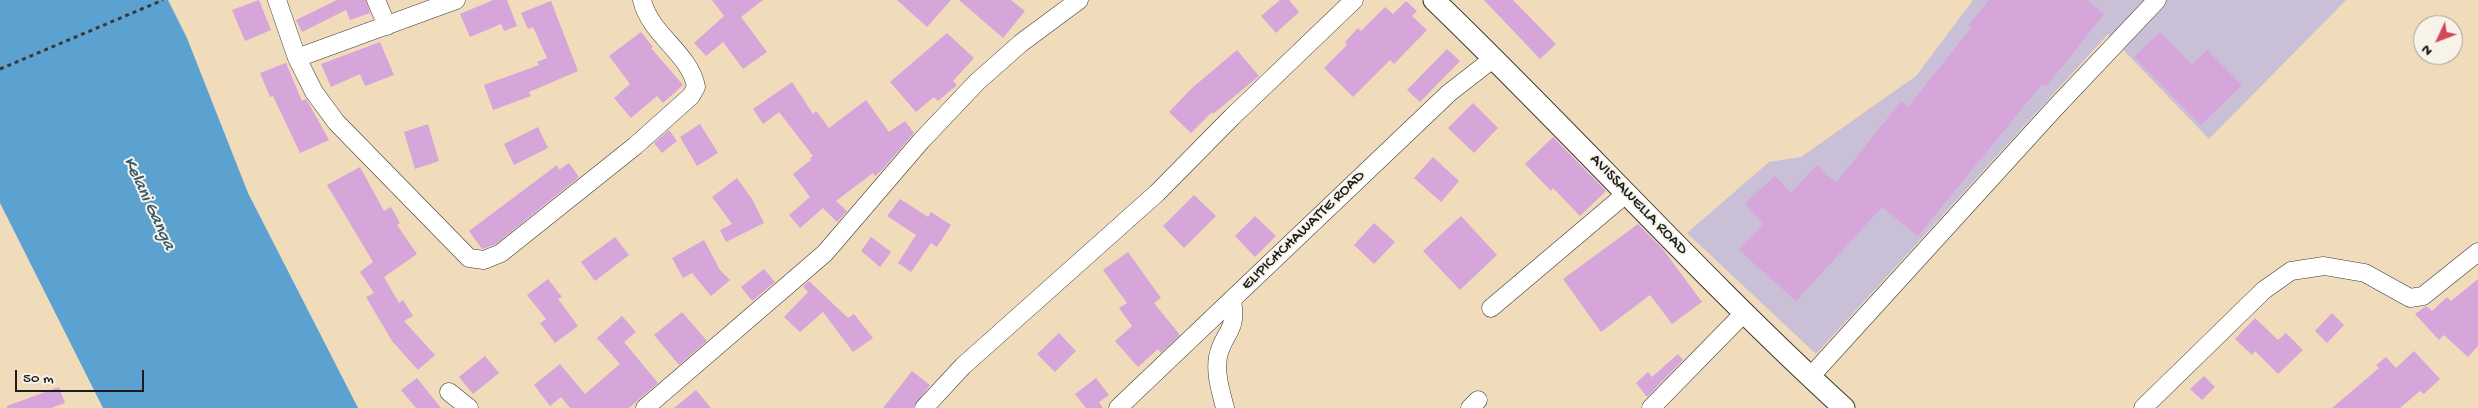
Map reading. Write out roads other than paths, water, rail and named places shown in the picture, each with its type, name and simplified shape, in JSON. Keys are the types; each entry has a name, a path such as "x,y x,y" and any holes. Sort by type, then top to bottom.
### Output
{"main road":[{"name":"AVISSAWELLA ROAD","path":"1434,0 1494,58 1744,313 1844,408"}],"street":[{"path":"277,0 297,58 314,92 336,122 356,145 469,258 484,260 501,253 635,146 696,87 694,73 653,26 642,0"},
{"path":"376,0 387,26"},
{"path":"297,58 456,0"},
{"path":"645,408 825,253 921,142 977,82 1021,43 1079,0"},
{"path":"924,408 963,366 1157,193 1232,117 1354,0"},
{"path":"1810,377 2054,109 2157,0"},
{"name":"ELIPICHCHAWATTE ROAD","path":"1118,408 1449,93 1494,58"},
{"path":"1491,308 1627,193"},
{"path":"2142,408 2264,290 2291,271 2324,266 2365,273 2410,298 2423,296 2478,252"},
{"path":"1225,408 1217,370 1218,355 1233,326 1235,316 1232,301"},
{"path":"1651,408 1744,313"},
{"path":"448,392 469,408"}],"water":[{"name":"Kelani Ganga","path":"0,0 168,0 187,38 248,193 358,408 103,408 0,203"}]}
